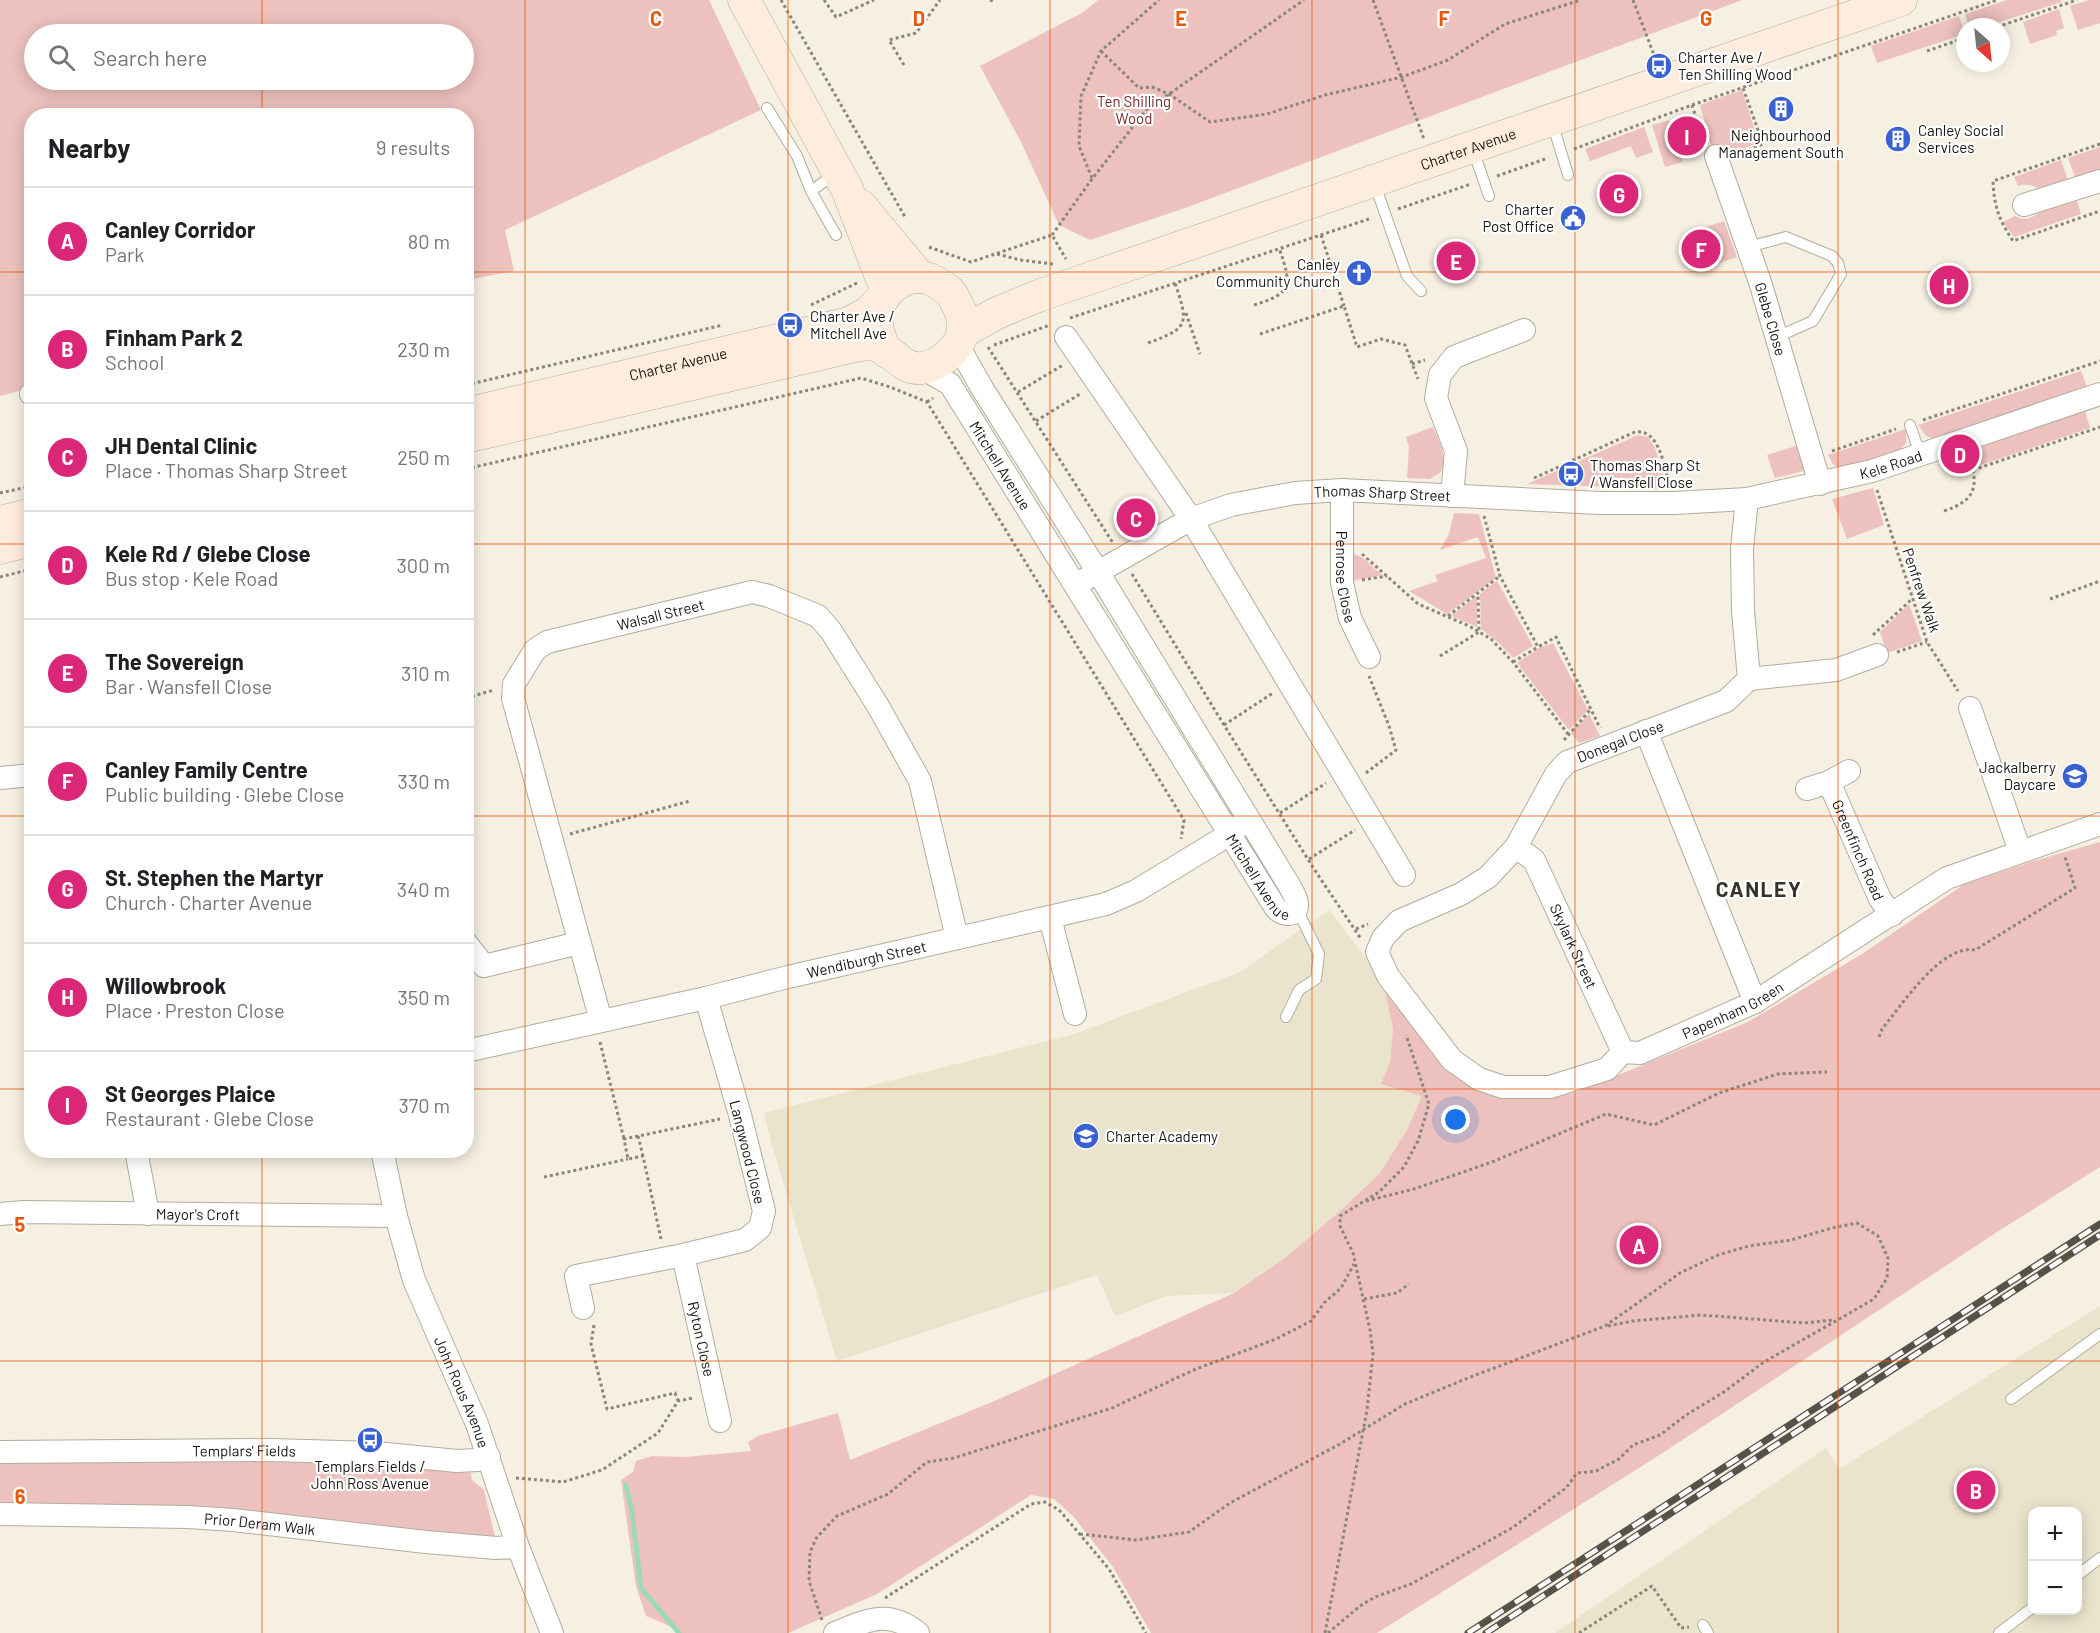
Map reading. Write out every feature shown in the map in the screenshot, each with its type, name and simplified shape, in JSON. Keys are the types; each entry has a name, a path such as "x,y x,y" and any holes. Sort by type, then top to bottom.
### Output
{"street":[{"path":"744,0 842,180 877,290 879,339 887,352 908,367 922,368 945,358 970,341 961,312 950,292 935,281 920,277 877,290"},
{"name":"Charter Avenue","path":"970,341 997,313 1038,296 1075,273 1373,181 1901,0"},
{"name":"Glebe Close","path":"1717,158 1777,337 1820,484"},
{"path":"842,180 898,230 920,277"},
{"path":"2024,205 2100,181"},
{"name":"Charter Avenue","path":"474,412 849,323 869,312 877,290"},
{"name":"Charter Avenue","path":"950,292 984,296 1038,296"},
{"path":"1452,496 1456,451 1436,398 1440,375 1454,357 1524,330"},
{"path":"1066,337 1191,519 1404,875"},
{"name":"Mitchell Avenue","path":"922,368 950,384 1279,912 1290,914 1297,909 1297,900 1098,572 982,388 970,341"},
{"name":"Charter Avenue","path":"474,435 855,346 878,346 887,352"},
{"name":"Kele Road","path":"1710,502 1747,499 1872,471 2100,393"},
{"name":"Thomas Sharp Street","path":"1075,585 1191,519 1231,505 1295,493 1342,490 1600,503 1710,502"},
{"name":"Penrose Close","path":"1342,490 1342,583 1350,618 1369,657"},
{"path":"1747,499 1742,549 1743,611 1749,680 1836,670 1877,655"},
{"path":"0,522 24,516"},
{"path":"0,548 24,542"},
{"name":"Walsall Street","path":"514,684 535,650 547,642 752,592 770,596 818,616 831,631 878,706 920,781 957,938"},
{"name":"Donegal Close","path":"1623,1052 1607,1069 1550,1087 1503,1086 1479,1078 1452,1060 1388,976 1377,952 1383,938 1399,921 1461,894 1488,877 1516,847 1556,774 1567,762 1726,701 1749,680"},
{"path":"514,684 513,698 598,1021"},
{"path":"1970,708 2020,851"},
{"path":"1646,731 1755,1002"},
{"path":"0,778 24,776"},
{"name":"Greenfinch Road","path":"1807,789 1839,776 1880,899 1892,915"},
{"name":"Wendiburgh Street","path":"474,1049 706,998 1106,904 1136,891 1230,834 1247,818"},
{"name":"Papenham Green","path":"1623,1052 1640,1053 1755,1002 1947,878 2100,824"},
{"name":"Skylark Street","path":"1516,847 1534,860 1623,1052"},
{"path":"1050,918 1075,1014"},
{"path":"474,953 484,966 579,943"},
{"name":"Langwood Close","path":"583,1308 576,1276 674,1257 745,1240 760,1228 764,1211 740,1115 706,998"},
{"path":"138,1158 148,1214"},
{"name":"John Rous Avenue","path":"384,1158 396,1216 414,1280 477,1424 518,1546 552,1633"},
{"name":"Mayor's Croft","path":"0,1214 23,1212 396,1216"},
{"name":"Ryton Close","path":"674,1257 720,1421"},
{"name":"Templars' Fields","path":"0,1452 291,1450 366,1453 457,1461 477,1460 492,1468"},
{"name":"Prior Deram Walk","path":"0,1514 188,1517 426,1542 496,1548 518,1546"},
{"path":"829,1629 883,1617 899,1622 918,1633"}],"lane":[{"path":"767,108 797,156 811,192 836,235"},
{"path":"1551,119 1568,175"},
{"path":"1472,147 1489,196"},
{"path":"811,192 842,180"},
{"path":"1373,181 1407,276 1421,291"},
{"path":"1748,247 1786,237 1832,256 1838,263 1841,274 1813,321 1777,337"},
{"path":"1910,425 1920,454"},
{"path":"1286,1017 1299,990 1316,979 1319,954 1297,909"},
{"path":"2011,1399 2100,1334"},
{"path":"2082,1572 2100,1558"},
{"path":"1999,1633 2028,1611"}],"path":[{"path":"781,0 898,230"},
{"path":"824,0 836,17 874,0"},
{"path":"903,65 890,40 916,33 940,0"},
{"path":"1092,179 1079,146 1081,96 1101,51 1159,0"},
{"path":"922,245 971,262 1052,235 1146,110 1304,0"},
{"path":"1373,0 1431,161"},
{"path":"1101,51 1138,88 1152,87 1168,94 1210,122 1267,114 1325,95 1402,77 1448,60 1505,24 1581,0"},
{"path":"1633,0 1663,81"},
{"path":"2010,22 2064,2 2077,0"},
{"path":"1927,51 1956,41"},
{"path":"1692,105 1710,158 1763,144 1743,88"},
{"path":"1052,235 1075,273"},
{"path":"1321,235 1357,347 1381,339 1405,345 1426,399 1436,398"},
{"path":"1254,305 1275,298 1284,291 1288,284 1286,267 1279,248"},
{"path":"997,254 1075,273"},
{"path":"1175,283 1200,354"},
{"path":"811,305 877,290"},
{"path":"1260,334 1344,306"},
{"path":"1148,343 1177,331 1183,324 1184,309"},
{"path":"474,383 731,324"},
{"path":"970,341 1018,392 1314,869 1366,947"},
{"path":"1018,392 1078,356"},
{"path":"1813,457 2100,361"},
{"path":"474,467 861,378 927,402 1184,820 1176,866"},
{"path":"1036,421 1098,383"},
{"path":"1973,470 2100,427"},
{"path":"1519,499 1523,484 1635,432 1642,431 1648,434 1662,455 1674,503"},
{"path":"1944,511 1969,499 1976,484 1962,440"},
{"name":"Penfrew Walk","path":"1872,471 1926,642 1970,708"},
{"path":"0,493 24,488"},
{"path":"1478,497 1500,576 1538,647"},
{"path":"1342,544 1367,557 1419,604 1448,616 1491,639 1513,662 1583,755"},
{"path":"0,577 24,571"},
{"path":"1342,583 1387,576"},
{"path":"1448,616 1500,576"},
{"path":"2050,599 2100,581"},
{"path":"1478,592 1479,632"},
{"path":"1912,599 1871,637 1877,655 1886,656 1926,642"},
{"path":"1440,656 1479,632"},
{"path":"1513,662 1556,637 1609,746"},
{"path":"1280,813 1347,778 1370,771 1396,750 1389,726 1365,667 1369,657"},
{"path":"1224,725 1290,683"},
{"path":"474,696 514,684"},
{"path":"551,840 690,801"},
{"path":"1308,859 1372,819"},
{"path":"1879,1037 1882,1029 1933,968 1949,954 1966,948 1975,950 2075,888 2059,838"},
{"path":"1943,959 1947,963"},
{"path":"598,1021 628,1159"},
{"path":"1326,1633 1363,1431 1372,1377 1373,1354 1372,1336 1355,1263 1349,1243 1339,1224 1341,1216 1379,1192 1404,1167 1418,1141 1430,1104 1404,1030"},
{"path":"1361,1203 1414,1189 1492,1162 1606,1114 1654,1125 1719,1093 1778,1074 1827,1072"},
{"path":"624,1139 740,1115"},
{"path":"638,1136 674,1257"},
{"path":"544,1177 643,1156"},
{"path":"1326,1633 1375,1597 1411,1584 1512,1528 1566,1488 1577,1473 1596,1471 1619,1460 1633,1446 1660,1435 1764,1362 1874,1299 1887,1278 1888,1258 1878,1236 1857,1223 1791,1240 1749,1246 1718,1255 1680,1273 1605,1326"},
{"path":"829,1629 809,1581 810,1552 817,1537 837,1516 888,1494 927,1462 954,1458 1112,1408 1196,1369 1276,1339 1311,1321 1324,1303 1341,1288 1355,1263"},
{"path":"1364,1299 1397,1293 1409,1284"},
{"path":"583,1308 594,1307 591,1344 607,1409 675,1393 678,1401"},
{"path":"1080,1534 1136,1540 1189,1532 1230,1503 1363,1431 1405,1404 1605,1326 1701,1315 1804,1323 1836,1320"},
{"path":"492,1468 531,1478 563,1482 602,1470 658,1433 678,1401 713,1394"},
{"path":"868,1621 885,1597 1031,1504 1044,1502 1059,1510 1108,1569 1146,1633"},
{"path":"1579,1633 1652,1587 1684,1633"},
{"path":"1681,1628 1705,1629"}],"shaded area":[{"name":"Charter Academy","path":"1329,910 1382,978 1393,1029 1390,1062 1381,1084 1423,1096 1407,1130 1380,1173 1340,1211 1285,1258 1234,1293 1167,1296 1115,1316 1097,1275 837,1361 764,1113 1074,1034 1240,972"},
{"path":"2100,1306 2100,1633 1555,1633 1826,1448 1839,1469"}],"green space":[{"path":"0,0 709,0 761,110 505,230 514,271 474,279 474,108 24,108 24,390 0,396"},
{"name":"Ten Shilling Wood","path":"1098,0 1742,0 1182,209 1090,240 1059,225 1021,142 980,66 1082,13"},
{"path":"2007,0 2061,0 2062,2 2010,19 1966,18 1965,14"},
{"path":"2089,0 2100,0 2100,23 2078,30 2070,6"},
{"path":"2059,9 2064,28 2056,31 2057,35 2030,44 2023,22"},
{"path":"1959,16 1960,18 1956,18 1956,37 1877,63 1871,46"},
{"path":"1742,90 1759,143 1729,153 1726,145 1712,149 1700,105"},
{"path":"1669,120 1683,162 1665,167 1652,125"},
{"path":"1644,127 1653,152 1636,158 1631,146 1590,161 1585,149"},
{"path":"2100,147 2100,173 2075,177 2068,158"},
{"path":"2061,160 2068,180 2043,191 2031,186 2018,186 2014,177"},
{"path":"2076,197 2081,214 2014,237 2003,222 2015,216 2023,219 2030,218"},
{"path":"1724,221 1737,257 1716,264 1703,228"},
{"path":"2081,371 2087,387 1935,439 1926,436 1918,425"},
{"path":"2085,411 2090,428 1975,467 1968,450"},
{"path":"1433,427 1443,454 1441,472 1430,479 1407,478 1409,447 1406,437"},
{"path":"1906,429 1906,443 1898,453 1841,469 1833,464 1828,455"},
{"path":"1638,435 1648,437 1655,448 1667,489 1527,484"},
{"path":"1802,444 1807,468 1804,471 1775,478 1767,455"},
{"path":"1873,488 1884,525 1847,539 1832,499"},
{"path":"1454,513 1479,514 1496,578 1447,614 1409,591 1438,581 1435,575 1486,558 1478,537 1440,550 1449,534"},
{"path":"1350,552 1363,558 1382,575 1351,581"},
{"path":"1497,581 1533,646 1513,658 1481,629 1480,594"},
{"path":"1477,596 1477,627 1451,616"},
{"path":"1909,604 1922,641 1887,653 1880,632"},
{"path":"1553,643 1588,710 1569,730 1517,663 1539,648"},
{"path":"1589,714 1600,736 1579,743 1571,733"},
{"path":"2100,842 2100,1167 1997,1232 1661,1454 1377,1633 1151,1633 1113,1567 1073,1516 1054,1499 1031,1495 877,1594 788,1633 681,1633 679,1630 646,1616 636,1586 621,1480 633,1472 636,1461 652,1456 684,1457 751,1451 748,1442 758,1436 838,1413 850,1460 997,1400 1234,1293 1285,1258 1340,1211 1380,1173 1407,1130 1422,1096 1381,1084 1390,1062 1393,1029 1382,978 1452,1072 1475,1090 1531,1099 1574,1093 1748,1022 1862,954 1963,885 2030,862"},
{"path":"113,1461 337,1463 471,1473 472,1480 484,1490 495,1537 0,1506 0,1464"}],"waterway":[{"path":"626,1485 632,1511 641,1588 679,1633"}],"railway":[{"path":"1468,1633 2100,1224"},
{"path":"1486,1633 2100,1235"}],"place":[{"name":"Charter Ave / Ten Shilling Wood","path":"1659,66"},
{"name":"Neighbourhood Management South","path":"1781,109"},
{"name":"St Georges Plaice","path":"1687,136"},
{"name":"Canley Social Services","path":"1898,139"},
{"name":"St. Stephen the Martyr","path":"1619,194"},
{"name":"Charter Post Office","path":"1573,218"},
{"name":"Canley Family Centre","path":"1701,249"},
{"name":"The Sovereign","path":"1456,261"},
{"name":"Canley Community Church","path":"1359,273"},
{"name":"Willowbrook","path":"1949,285"},
{"name":"Charter Ave / Mitchell Ave","path":"790,325"},
{"name":"Kele Rd / Glebe Close","path":"1960,454"},
{"name":"Thomas Sharp St / Wansfell Close","path":"1571,474"},
{"name":"JH Dental Clinic","path":"1136,518"},
{"name":"Jackalberry Daycare","path":"2075,776"},
{"name":"Charter Academy","path":"1086,1136"},
{"name":"Canley Corridor","path":"1639,1245"},
{"name":"Templars Fields / John Ross Avenue","path":"370,1440"},
{"name":"Finham Park 2","path":"1976,1490"}],"district":[{"name":"CANLEY","path":"1759,888"}]}
